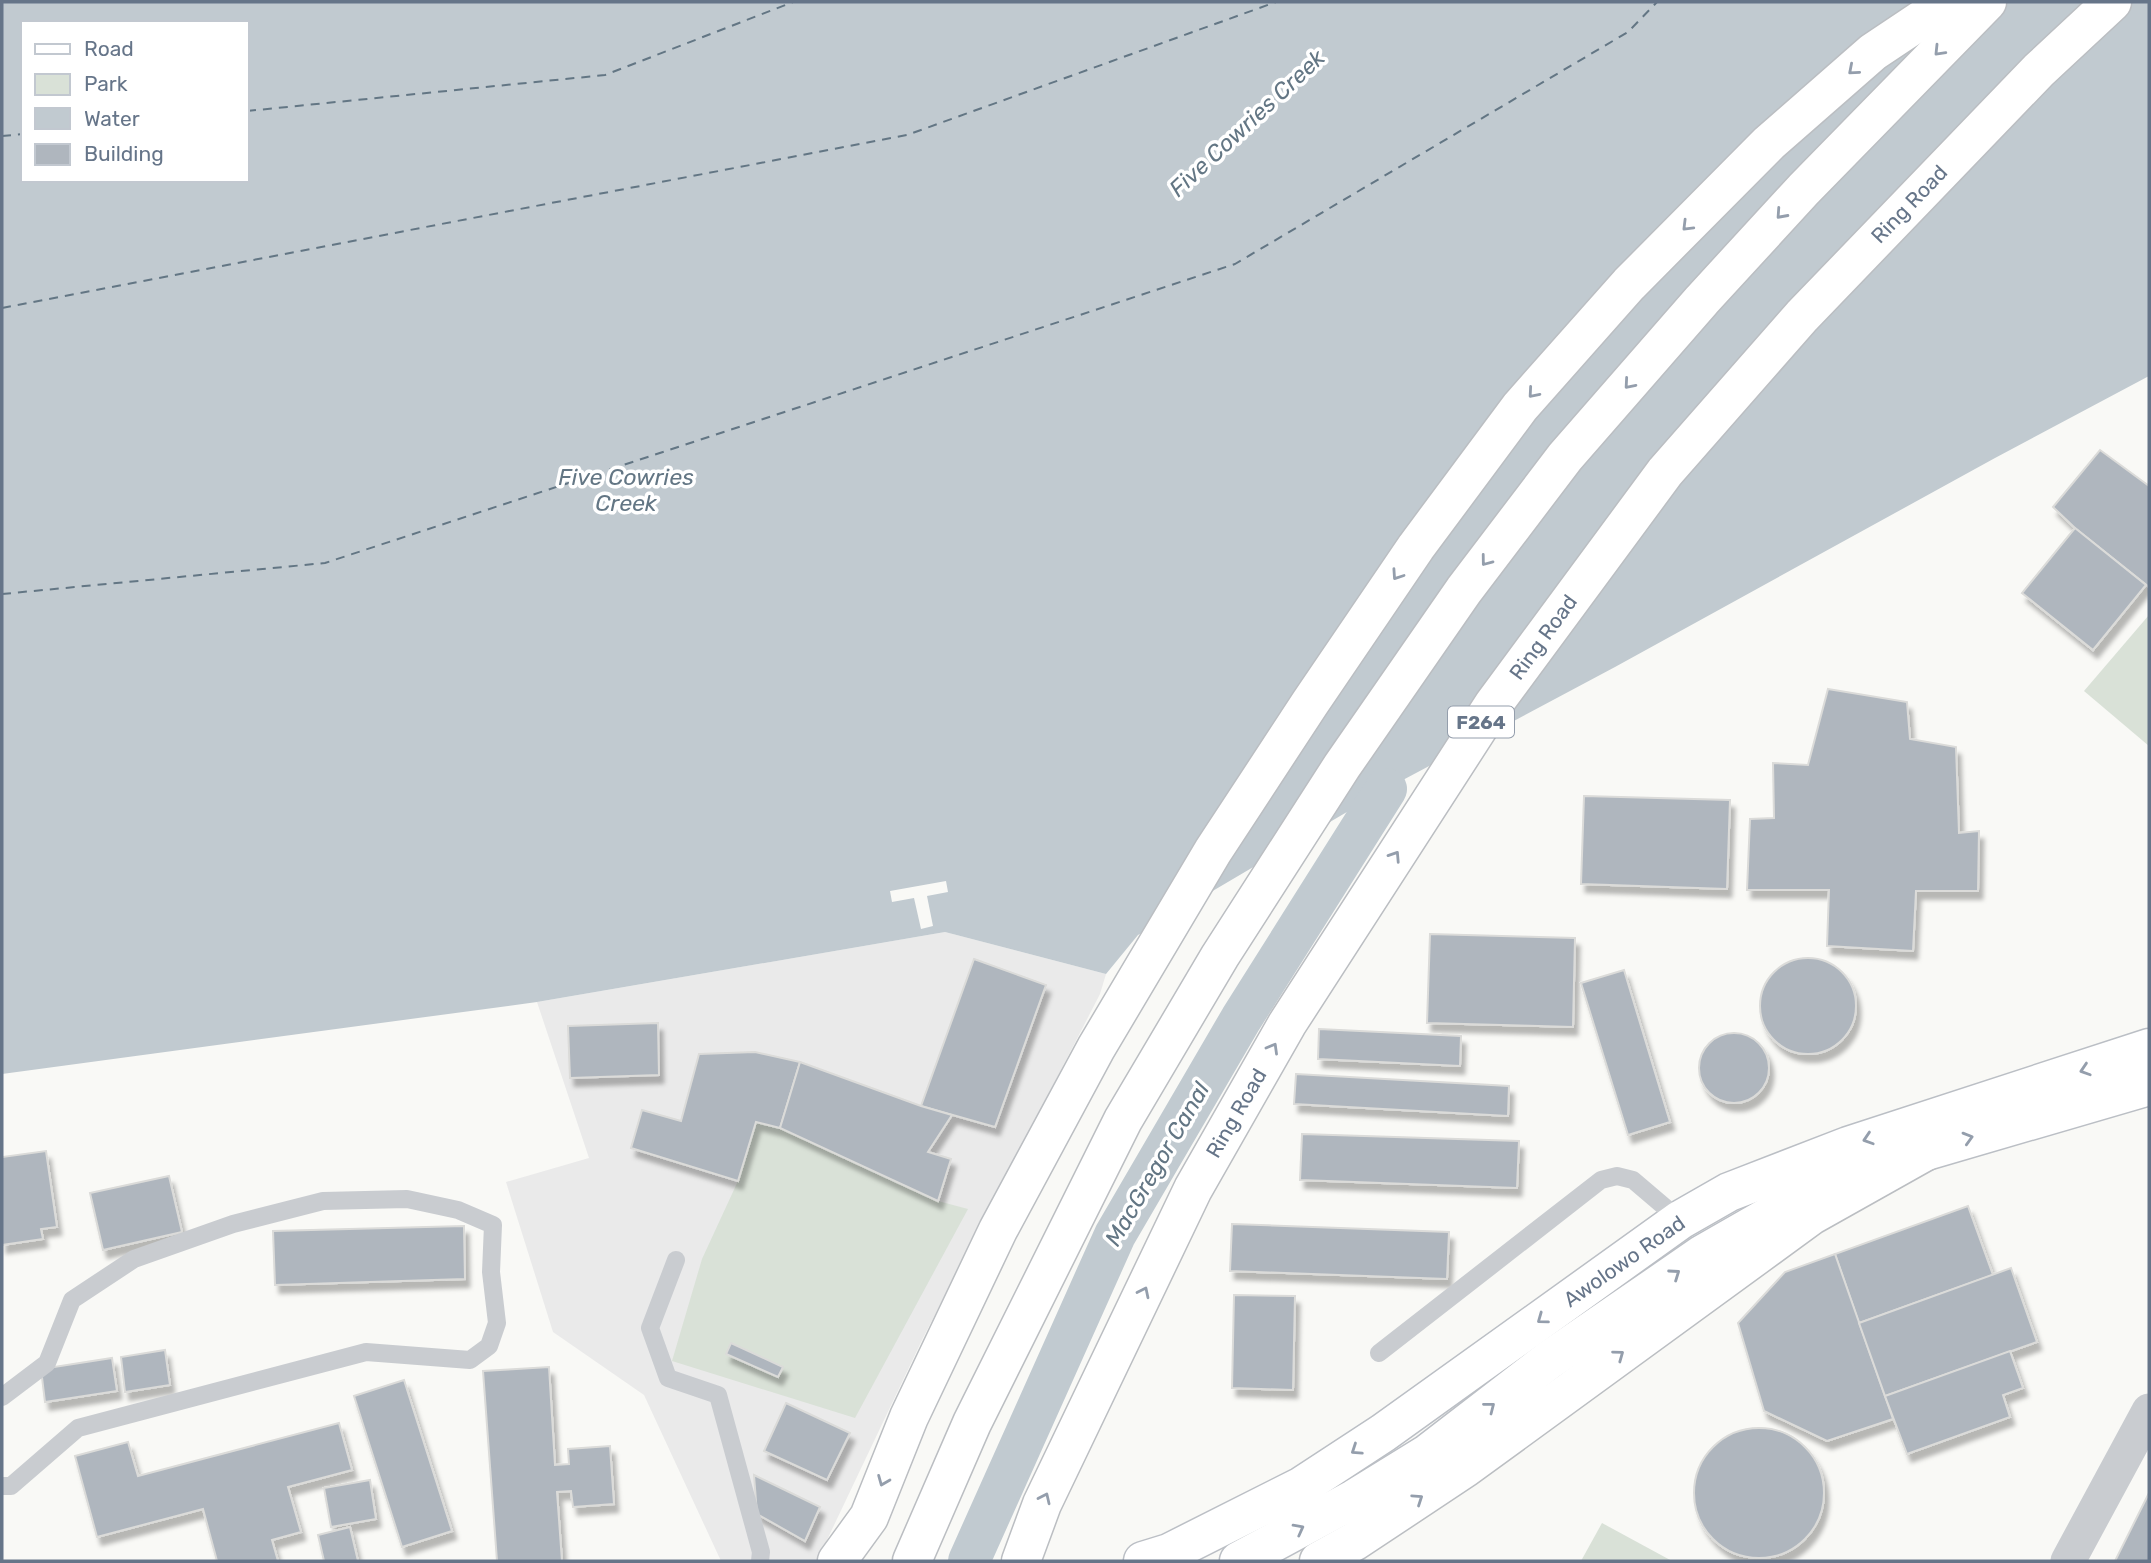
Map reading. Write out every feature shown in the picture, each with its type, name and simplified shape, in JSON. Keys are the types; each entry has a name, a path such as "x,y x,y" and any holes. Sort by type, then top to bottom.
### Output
{"main road":[{"path":"837,1561 869,1517 909,1417 998,1230 1096,1048 1221,840 1416,547 1520,407 1629,284 1769,143 1872,52 1948,2"},
{"path":"912,1561 978,1410 1123,1120 1220,956 1350,755 1464,590 1565,457 1702,300 1804,189 1987,2"},
{"name":"Ring Road","path":"1021,1561 1042,1504 1193,1189 1287,1024 1493,705 1665,472 1802,316 2030,80 2112,2"},
{"name":"Awolowo Road","path":"1143,1561 1169,1553 1302,1486 1383,1433 1680,1220 1729,1192 1848,1146 2149,1048"},
{"name":"Awolowo Road","path":"1239,1561 1354,1500 1427,1454 1549,1360 1703,1254 1808,1194 1926,1151 2149,1086"},
{"path":"1319,1561 1355,1541 1465,1468 1812,1214 1926,1151"}],"street":[{"path":"2068,1561 2149,1411"}],"lane":[{"path":"1379,1353 1601,1180 1617,1176 1633,1180 1680,1220"},
{"path":"2,1397 47,1363 72,1300 134,1259 233,1224 323,1201 407,1199 458,1210 493,1225 491,1272 496,1323 489,1346 470,1360 366,1352 78,1428 11,1486 2,1486"},
{"path":"676,1261 650,1328 668,1378 718,1395 761,1552 760,1561"}],"shaded area":[{"path":"945,932 1106,974 1100,994 923,1338 817,1561 721,1561 644,1395 553,1332 506,1182 589,1158 537,1002"}],"green space":[{"path":"2149,615 2149,746 2084,691"},
{"path":"756,1122 780,1128 938,1201 968,1209 855,1418 672,1361 702,1259 738,1181"},
{"path":"1602,1523 1672,1561 1581,1561"}],"water":[{"name":"Five Cowries Creek","path":"2,2 2149,2 2149,376 1386,789 1138,935 1106,974 945,932 537,1002 2,1074"}],"pier":[{"path":"946,881 948,892 927,896 933,926 921,929 914,898 892,902 890,891"}],"building":[{"path":"2100,450 2149,486 2149,587 2053,507"},
{"path":"2075,528 2146,585 2093,650 2022,593"},
{"path":"1828,689 1907,702 1910,739 1956,747 1959,833 1979,831 1978,891 1916,891 1913,951 1827,946 1829,890 1747,890 1750,819 1774,818 1773,763 1808,765"},
{"path":"1584,796 1730,800 1727,889 1581,884"},
{"path":"1430,934 1575,938 1573,1027 1427,1023"},
{"path":"1808,958 1826,962 1842,972 1852,988 1856,1006 1852,1024 1842,1040 1826,1050 1808,1054 1790,1050 1774,1040 1764,1024 1760,1006 1764,988 1774,972 1790,962"},
{"path":"974,959 1046,985 995,1127 921,1106"},
{"path":"1624,970 1670,1122 1628,1135 1581,983"},
{"path":"658,1023 659,1075 570,1078 568,1026"},
{"path":"1319,1029 1461,1036 1460,1066 1318,1059"},
{"path":"1734,1033 1753,1039 1763,1049 1769,1068 1763,1087 1753,1097 1734,1103 1715,1097 1705,1087 1699,1068 1705,1049 1715,1039"},
{"path":"755,1052 800,1062 780,1128 756,1122 738,1181 631,1148 642,1110 681,1121 699,1054"},
{"path":"800,1062 952,1115 928,1152 951,1159 938,1201 780,1128"},
{"path":"1296,1074 1509,1086 1508,1116 1294,1104"},
{"path":"1302,1134 1519,1141 1517,1188 1300,1180"},
{"path":"46,1151 57,1227 41,1229 43,1239 2,1245 2,1157"},
{"path":"169,1176 182,1232 103,1250 90,1193"},
{"path":"1968,1206 1993,1275 1859,1323 1835,1254"},
{"path":"1232,1224 1449,1232 1447,1279 1230,1271"},
{"path":"464,1226 465,1279 275,1285 273,1231"},
{"path":"1835,1254 1893,1419 1827,1441 1764,1411 1738,1323 1785,1272"},
{"path":"2011,1268 2037,1342 1885,1396 1859,1323"},
{"path":"1234,1295 1295,1296 1293,1390 1232,1388"},
{"path":"731,1343 783,1367 778,1377 726,1354"},
{"path":"165,1350 170,1385 125,1392 121,1357"},
{"path":"2010,1351 2023,1388 2003,1395 2010,1417 1907,1454 1885,1396"},
{"path":"112,1358 117,1391 45,1402 41,1369"},
{"path":"549,1367 555,1465 569,1464 568,1449 610,1446 614,1504 573,1507 571,1491 557,1492 562,1561 497,1561 483,1371"},
{"path":"404,1380 452,1531 402,1547 354,1396"},
{"path":"786,1403 850,1433 827,1480 764,1451"},
{"path":"339,1423 352,1470 288,1487 301,1532 272,1540 278,1561 217,1561 203,1509 97,1537 75,1456 128,1442 138,1476"},
{"path":"1759,1428 1784,1433 1805,1447 1819,1468 1824,1493 1819,1518 1805,1539 1784,1553 1759,1558 1734,1553 1713,1539 1699,1518 1694,1493 1699,1468 1713,1447 1734,1433"},
{"path":"754,1475 820,1507 805,1541 757,1514"},
{"path":"370,1480 376,1519 331,1527 324,1488"},
{"path":"2149,1493 2149,1561 2115,1561"},
{"path":"350,1527 358,1561 324,1561 318,1535"}],"waterway":[{"name":"MacGregor Canal","path":"969,1561 1115,1235 1241,1019 1386,789"}],"ferry route":[{"path":"248,111 605,75 793,2"},
{"path":"2,308 907,135 1276,2"},
{"path":"2,594 325,563 1235,264 1628,32 1657,2"},
{"path":"2,136 21,134"}]}
